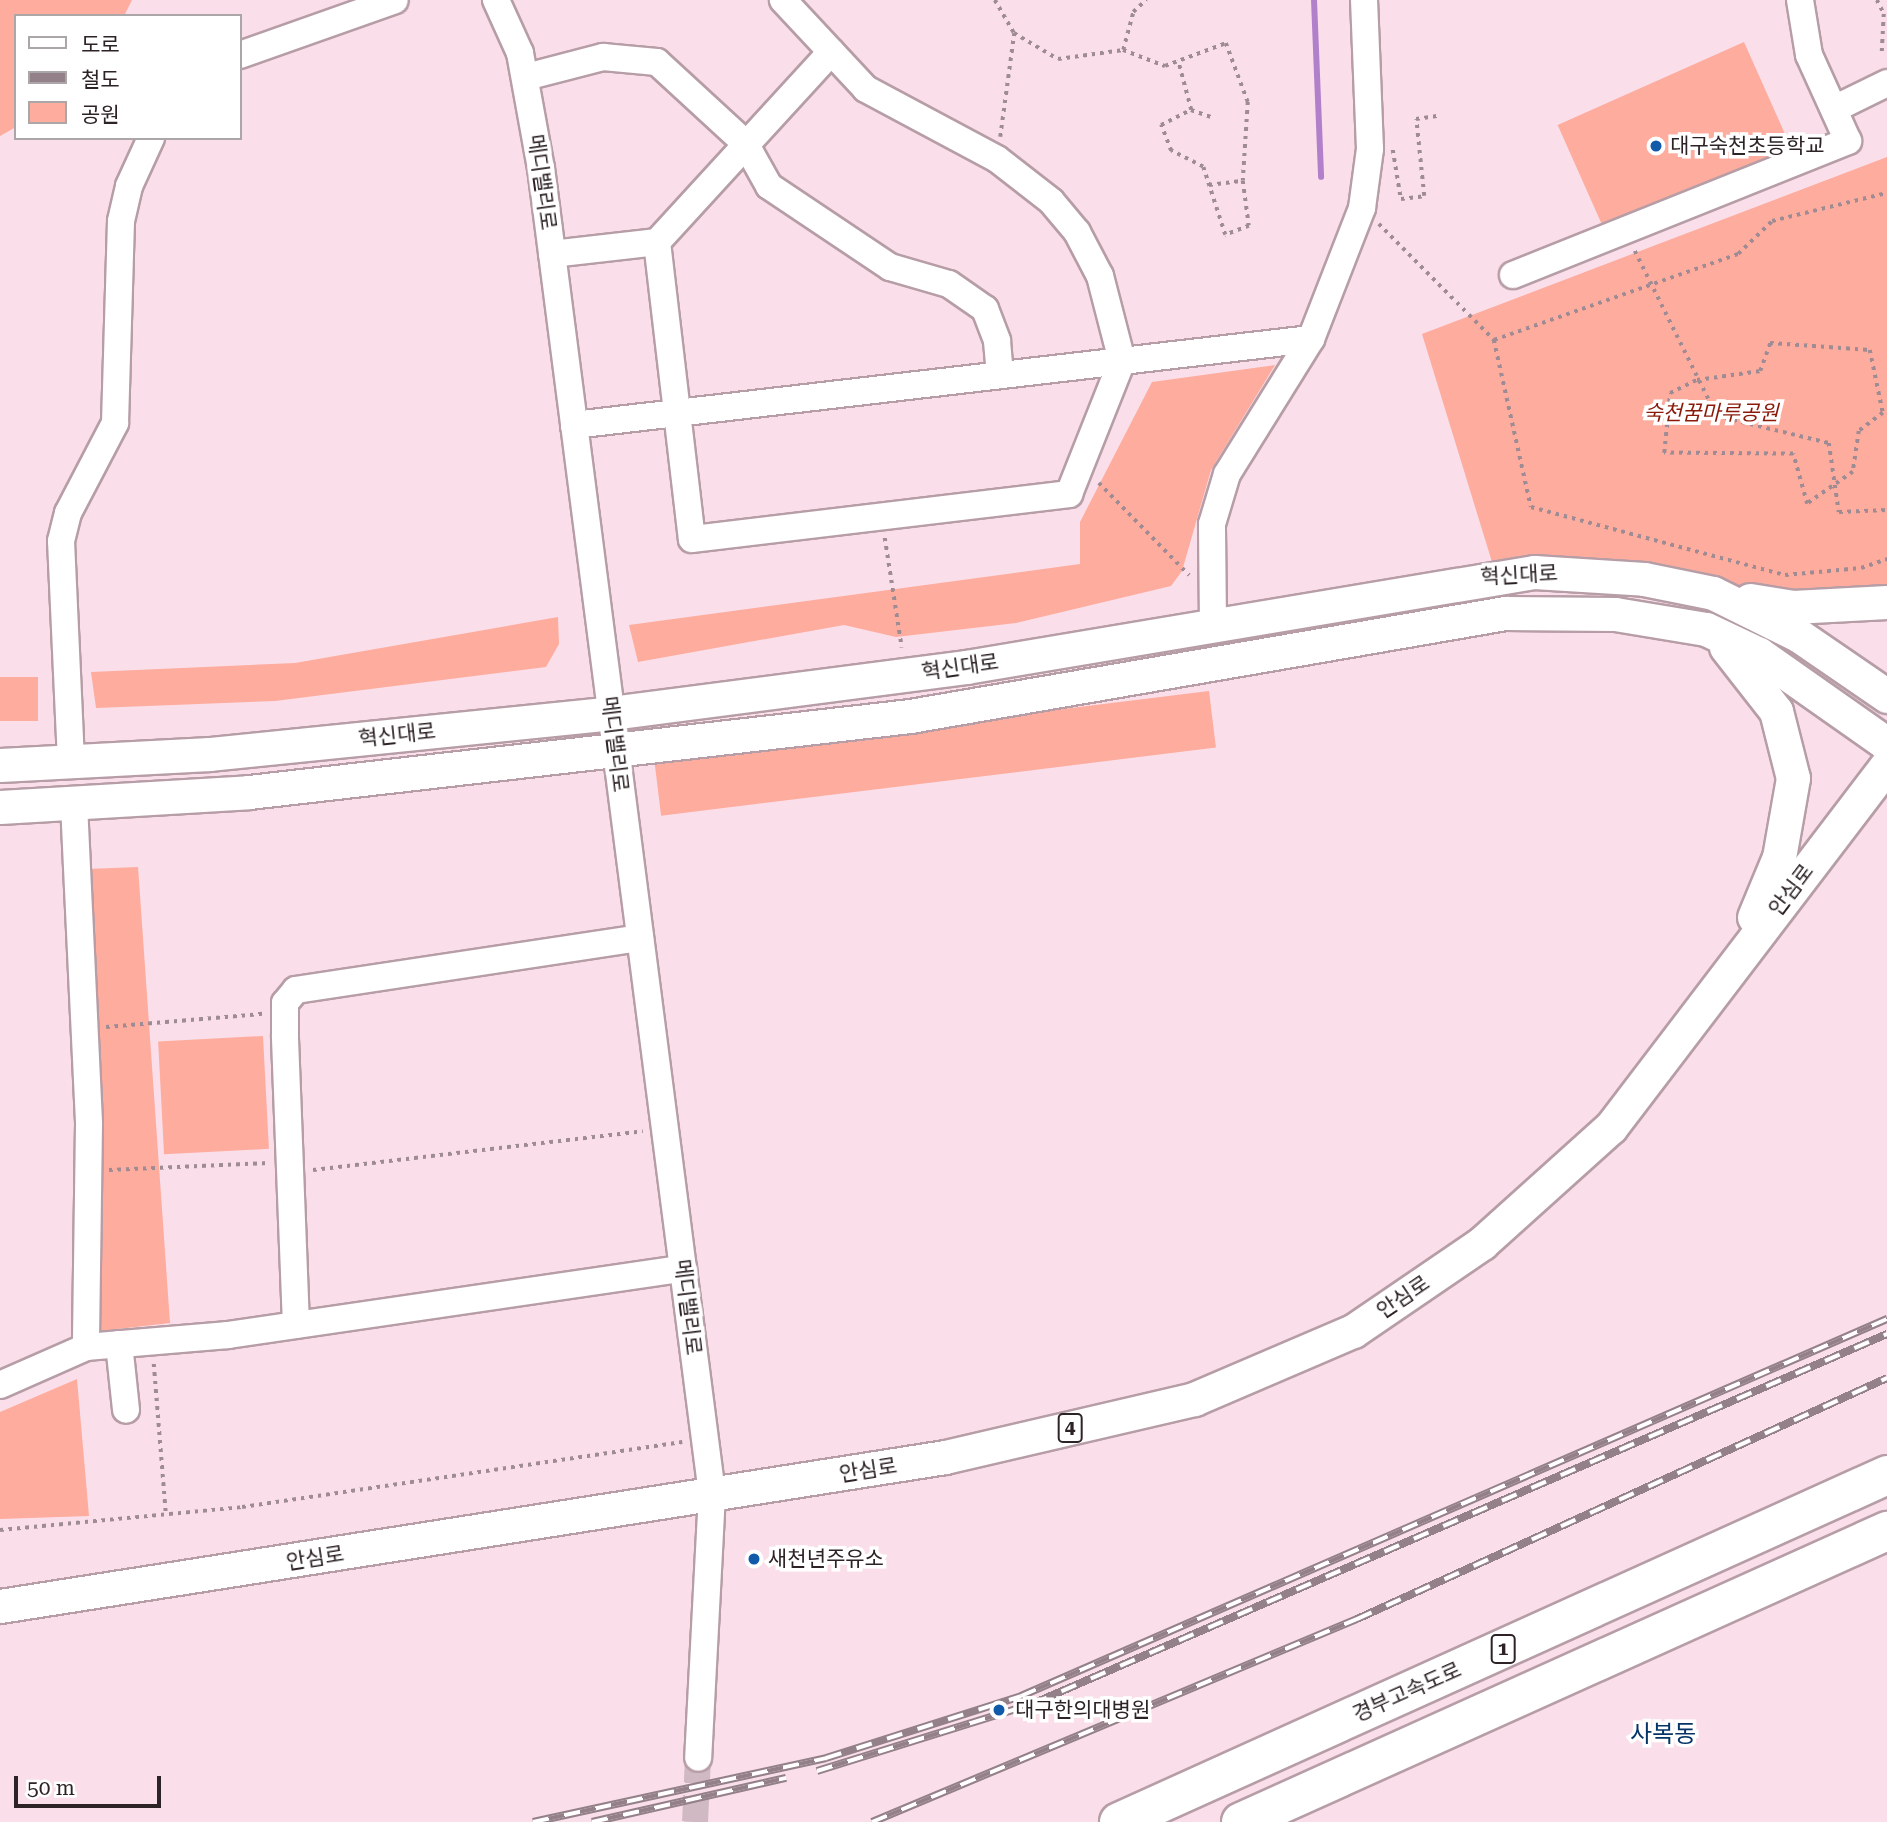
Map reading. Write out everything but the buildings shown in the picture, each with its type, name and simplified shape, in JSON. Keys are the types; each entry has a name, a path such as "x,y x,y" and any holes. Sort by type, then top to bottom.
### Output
{"highway":[{"name":"경부고속도로","path":"1119,1822 1887,1475"},
{"name":"1","path":"1241,1822 1887,1531"}],"main road":[{"name":"혁신대로","path":"0,765 210,754 611,713 906,675 1211,610 1534,572 1644,579 1713,593 1798,635 1887,696"},
{"path":"1713,593 1793,607 1887,602"},
{"path":"0,807 249,792 616,753 911,716 1505,613 1615,614 1706,629 1759,654 1887,744"},
{"path":"1706,629 1766,692 1783,730 1793,778 1779,857 1722,980"},
{"name":"안심로","path":"0,1606 945,1457 1194,1399 1353,1331 1482,1243 1611,1127 1887,765"}],"street":[{"path":"242,54 396,0"},
{"name":"메디밸리로","path":"496,0 526,77 552,254 712,1494"},
{"path":"657,242 692,539 1069,494 1122,361 1100,276 1077,232 1051,201 997,159 894,110 831,52 783,0"},
{"path":"1211,610 1212,524 1227,474 1311,339 1362,208 1370,149 1364,0"},
{"path":"1513,275 1848,141 1809,55 1800,0"},
{"path":"552,254 657,242 831,52"},
{"path":"526,77 603,57 657,62 745,143 769,186 890,267 949,284 985,309 997,341 1000,375"},
{"path":"1834,109 1887,83"},
{"path":"71,761 61,541 68,513 115,423 121,221 129,186 150,140"},
{"path":"574,425 1311,339"},
{"path":"74,804 89,1171 86,1347"},
{"path":"296,1325 285,1012 296,990 640,938"},
{"path":"0,1385 86,1347 296,1325 683,1269"},
{"path":"119,1344 126,1410"},
{"path":"698,1758 712,1494"}],"path":[{"path":"995,0 1014,33 1058,59 1123,50 1165,65 1226,43 1248,102 1243,181 1249,226 1225,235 1203,167 1171,150 1161,125 1191,110 1214,118"},
{"path":"1123,50 1133,12 1146,0"},
{"path":"1877,0 1884,14 1882,53"},
{"path":"997,159 1014,33"},
{"path":"1178,61 1191,110"},
{"path":"1370,149 1394,150 1401,199 1424,196 1416,119 1437,116"},
{"path":"1209,185 1243,181"},
{"path":"1494,340 1738,254 1772,220 1887,193"},
{"path":"1362,208 1494,340 1531,507 1785,575 1861,568 1887,559"},
{"path":"1626,229 1697,380 1717,416 1829,443 1839,512 1887,510"},
{"path":"1770,343 1870,350 1883,413 1858,432 1853,472 1807,504 1793,454 1664,453 1670,393 1697,380 1760,371 1770,343"},
{"path":"1082,466 1211,610"},
{"path":"881,516 906,675"},
{"path":"85,1028 285,1012"},
{"path":"89,1171 290,1168 665,1129"},
{"path":"152,1341 166,1514"},
{"path":"0,1530 166,1514 705,1438"}],"green space":[{"path":"0,0 132,0 125,14 14,14 14,128 0,136"},
{"path":"1744,42 1792,151 1606,234 1558,125"},
{"name":"숙천꿈마루공원","path":"1887,157 1887,601 1496,575 1422,334"},
{"path":"1275,365 1211,470 1182,571 1171,586 1016,623 896,637 844,625 638,662 629,625 1080,564 1080,522 1152,382"},
{"path":"558,617 559,644 546,667 275,701 96,708 91,672 295,663"},
{"path":"0,677 38,677 38,721 0,721"},
{"path":"1209,691 1216,748 661,816 654,759"},
{"path":"138,867 170,1323 101,1331 87,869"},
{"path":"263,1036 269,1149 164,1154 158,1041"},
{"path":"77,1379 89,1516 0,1519 0,1412"}],"waterway":[{"path":"1314,0 1321,177"}],"tunnel":[{"path":"695,1822 698,1758"}],"railway":[{"path":"533,1822 826,1758 1021,1696 1887,1319"},
{"path":"817,1771 1032,1704 1887,1334"},
{"path":"872,1822 1357,1619 1887,1378"},
{"path":"592,1822 786,1778"}],"place":[{"name":"대구숙천초등학교","path":"1656,146"},
{"name":"새천년주유소","path":"754,1559"},
{"name":"대구한의대병원","path":"999,1710"}],"district":[{"name":"사복동","path":"1663,1735"}]}
